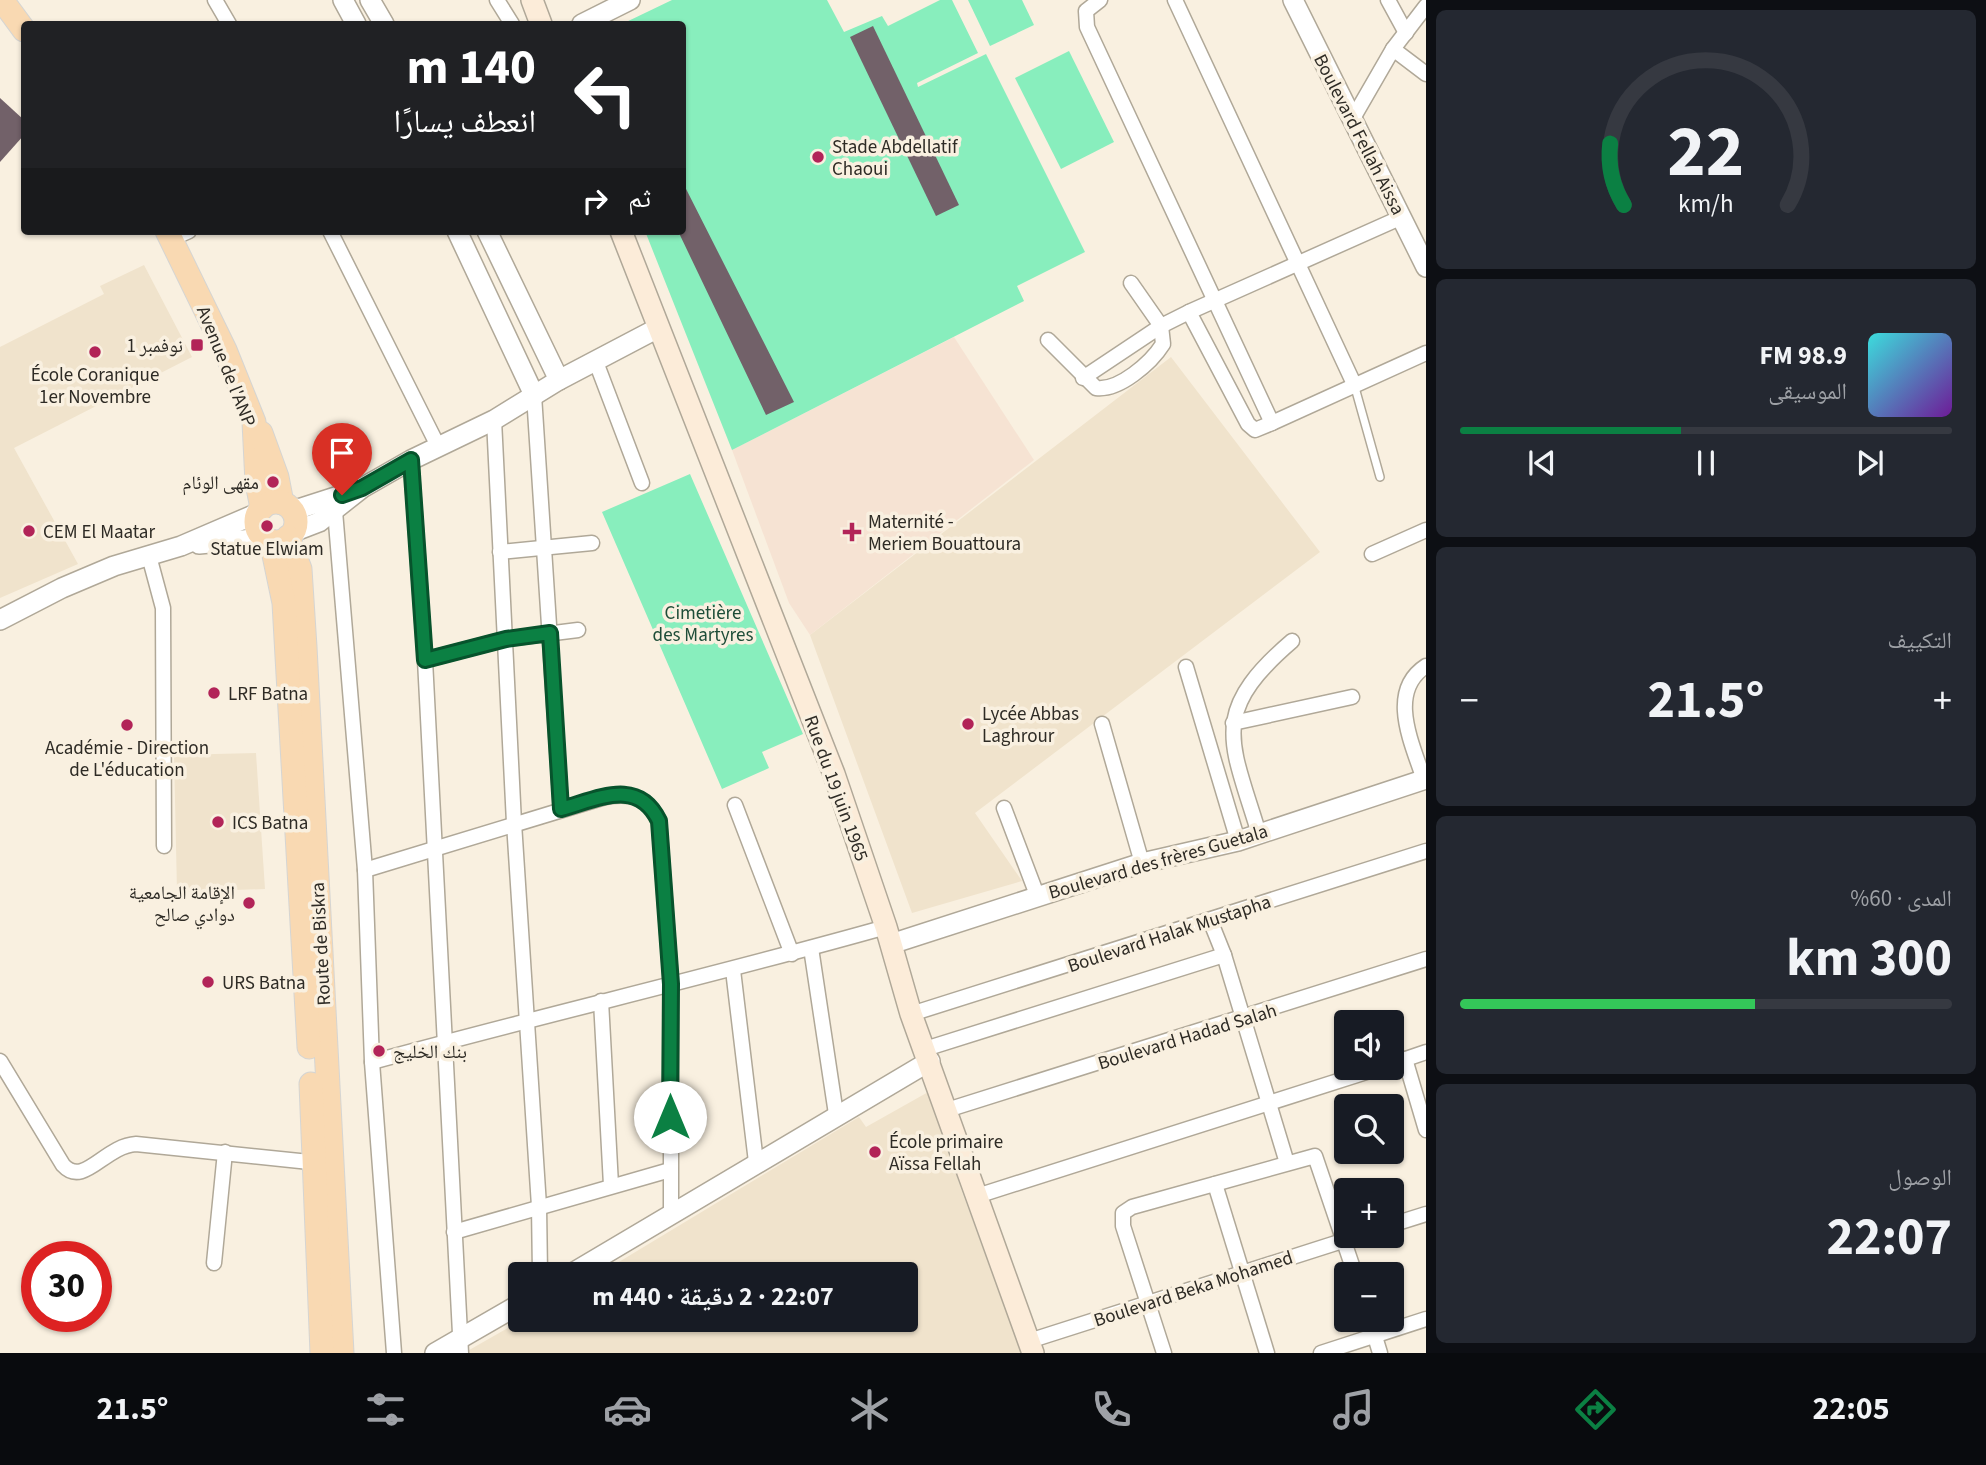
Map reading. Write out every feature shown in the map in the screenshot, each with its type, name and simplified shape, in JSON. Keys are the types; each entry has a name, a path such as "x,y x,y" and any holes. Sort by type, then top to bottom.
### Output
{"main road":[{"path":"2,0 21,26"},
{"path":"531,0 540,21"},
{"name":"Avenue de l'ANP","path":"176,235 254,422 266,442 277,523"},
{"name":"Rue du 19 juin 1965","path":"622,235 834,774 888,935 911,1014 1031,1347"},
{"name":"Route de Biskra","path":"277,523 285,603 323,1163 342,1353"},
{"name":"Route de Biskra","path":"322,1353 323,1163"}],"street":[{"path":"215,0 227,21"},
{"path":"343,0 354,21"},
{"path":"370,0 382,21"},
{"path":"498,0 510,21"},
{"path":"588,21 629,0"},
{"path":"1100,0 1086,11 1087,27 1272,423"},
{"path":"1175,0 1354,384"},
{"name":"Boulevard Fellah Aissa","path":"1293,0 1426,267"},
{"path":"1388,0 1406,33"},
{"path":"1352,120 1393,49 1426,6"},
{"path":"1393,49 1426,74"},
{"path":"1083,378 1161,326 1214,299 1402,217"},
{"path":"332,235 438,446"},
{"path":"459,235 534,395 561,809"},
{"path":"489,235 559,380"},
{"path":"1048,340 1083,378 1101,389 1125,378 1156,356 1163,344 1161,326 1131,283"},
{"path":"1189,312 1248,424 1255,430 1426,353"},
{"path":"2,618 114,565 277,523 362,488 438,446 494,420 559,380 657,328"},
{"path":"596,362 642,483"},
{"path":"494,420 514,823 539,1206 540,1262"},
{"path":"411,460 425,660 461,1346"},
{"path":"277,523 314,525 362,488"},
{"path":"335,511 365,870 372,1062 394,1353"},
{"path":"1372,554 1426,530"},
{"path":"500,552 592,543"},
{"path":"149,556 167,607 164,846"},
{"path":"425,660 506,639 578,630"},
{"path":"1259,834 1233,747 1233,723 1252,681 1264,665 1292,641"},
{"path":"1425,779 1406,723 1405,700 1409,685 1426,666"},
{"path":"1186,667 1238,841"},
{"path":"1233,723 1352,697"},
{"path":"1102,724 1142,863"},
{"name":"Boulevard des frères Guetala","path":"888,935 1037,895 1142,863 1238,841 1425,779"},
{"path":"365,870 561,809 625,794 639,796 652,806 659,821 671,984 671,1214"},
{"path":"735,805 792,954"},
{"path":"1004,808 1037,895"},
{"name":"Boulevard Halak Mustapha","path":"911,1014 1426,851"},
{"path":"1210,920 1224,955 1287,1163"},
{"path":"372,1062 811,948 888,935"},
{"path":"811,948 835,1114"},
{"path":"591,1262 927,1055 1224,955"},
{"name":"Boulevard Hadad Salah","path":"947,1110 1426,959"},
{"path":"733,970 756,1162"},
{"path":"601,1001 611,1185"},
{"path":"1404,1060 1426,1052"},
{"path":"0,1061 62,1165 72,1173 82,1173 122,1145 225,1152 323,1163"},
{"path":"1404,1076 1426,1129"},
{"path":"977,1196 1341,1080"},
{"path":"214,1263 225,1152"},
{"path":"1164,1353 1123,1226 1124,1213 1132,1207 1311,1156 1318,1159 1334,1197"},
{"path":"454,1231 670,1170"},
{"path":"1215,1184 1240,1273 1268,1353"},
{"path":"1404,1221 1426,1214"},
{"name":"Boulevard Beka Mohamed","path":"1031,1347 1147,1304 1334,1243"},
{"path":"435,1353 461,1346 508,1313"},
{"path":"1321,1353 1426,1319"},
{"path":"1374,1332 1380,1353"}],"lane":[{"path":"1354,384 1380,477"}],"shaded area":[{"name":"École Coranique 1er Novembre","path":"144,265 192,357 14,448 78,564 0,598 0,347 104,294 100,286"},
{"name":"Maternité - Meriem Bouattoura","path":"954,337 1034,460 810,635 789,603 732,450"},
{"name":"Lycée Abbas Laghrour","path":"1171,357 1320,552 975,813 1022,881 912,913 810,635"},
{"name":"ICS Batna","path":"256,753 265,889 177,892 174,755"},
{"path":"930,1091 961,1189 1022,1353 464,1353 508,1328 508,1332 918,1332 918,1262 619,1262 859,1117 866,1127"}],"green space":[{"name":"Stade Abdellatif Chaoui","path":"672,0 827,0 844,32 882,16 888,26 940,0 952,0 978,53 917,83 918,87 986,54 1085,252 1017,286 1024,301 732,450 647,235 686,235 686,21 628,21"},
{"path":"968,0 1022,0 1034,25 990,46"},
{"path":"1069,51 1114,142 1061,169 1015,78"},
{"name":"Cimetière des Martyres","path":"690,474 803,734 762,752 769,768 722,789 602,512"}],"building":[{"path":"873,26 959,205 936,216 850,37"},
{"path":"0,98 21,117 21,138 0,162"},
{"path":"686,189 794,402 766,415 680,235 686,235"}],"place":[{"name":"Stade Abdellatif Chaoui","path":"818,157"},
{"name":"1 نوفمبر","path":"197,345"},
{"name":"École Coranique 1er Novembre","path":"95,352"},
{"name":"مقهى الوئام","path":"273,482"},
{"name":"Statue Elwiam","path":"267,526"},
{"name":"CEM El Maatar","path":"29,531"},
{"name":"Maternité - Meriem Bouattoura","path":"852,532"},
{"name":"LRF Batna","path":"214,693"},
{"name":"Lycée Abbas Laghrour","path":"968,724"},
{"name":"Académie - Direction de L'éducation","path":"127,725"},
{"name":"ICS Batna","path":"218,822"},
{"name":"الإقامة الجامعية دوادي صالح","path":"249,903"},
{"name":"URS Batna","path":"208,982"},
{"name":"بنك الخليج","path":"379,1051"},
{"name":"École primaire Aïssa Fellah","path":"875,1152"}],"route":[{"path":"342,495 362,488 411,460 425,660 506,639 550,633 561,809 625,794 639,796 652,806 659,821 671,984 670,1117"}]}
